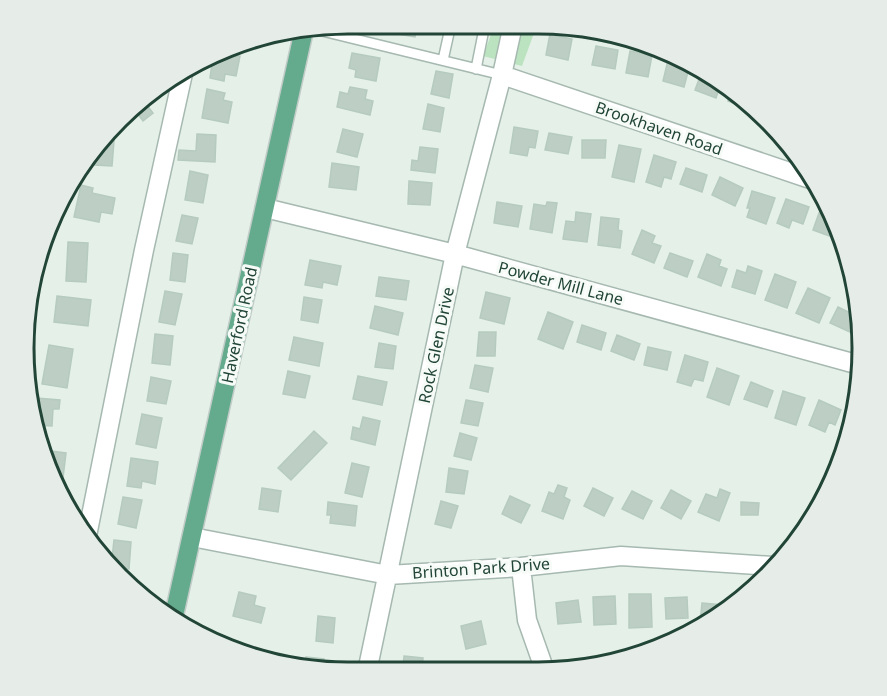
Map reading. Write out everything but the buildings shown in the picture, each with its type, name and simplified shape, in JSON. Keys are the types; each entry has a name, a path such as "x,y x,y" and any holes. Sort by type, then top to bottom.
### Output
{"main road":[{"name":"Haverford Road","path":"175,610 302,38"}],"street":[{"name":"Rock Glen Drive","path":"369,662 455,254 511,34"},
{"name":"Brookhaven Road","path":"502,75 801,176"},
{"path":"89,525 144,250 181,83"},
{"name":"Powder Mill Lane","path":"264,208 455,254 852,363"},
{"name":"Brinton Park Drive","path":"192,537 388,575 521,567 621,556 765,566"},
{"path":"521,567 527,620 542,662"}],"lane":[{"path":"340,34 502,75"},
{"path":"443,60 449,34"},
{"path":"476,69 483,34"}],"green space":[{"path":"491,34 534,34 522,66 483,56"}]}
